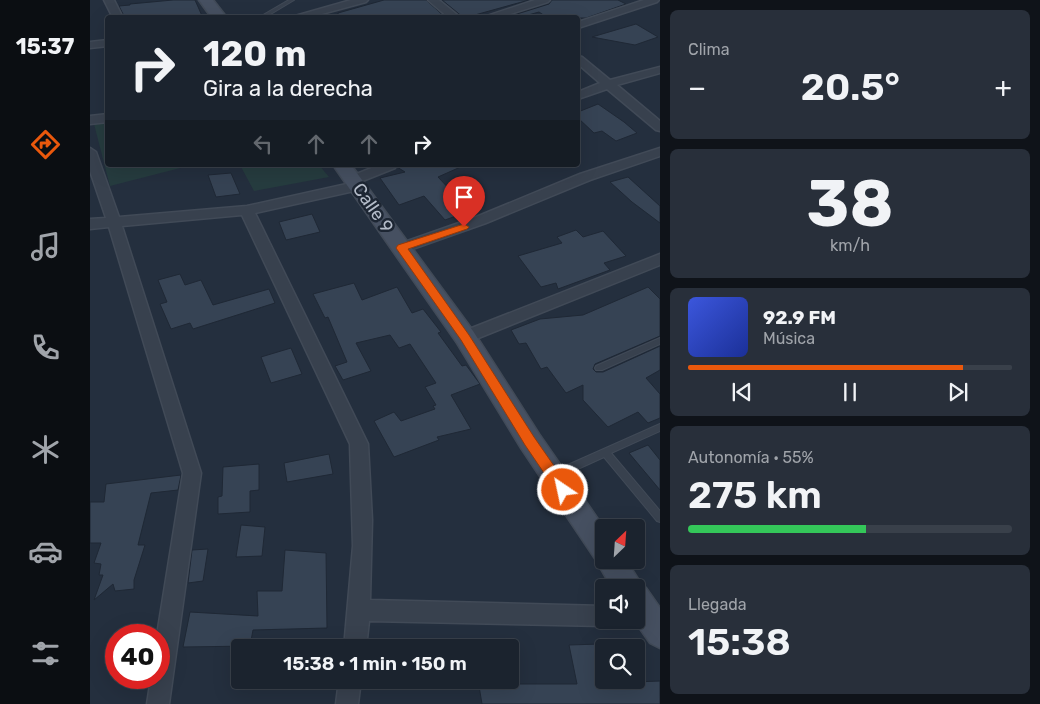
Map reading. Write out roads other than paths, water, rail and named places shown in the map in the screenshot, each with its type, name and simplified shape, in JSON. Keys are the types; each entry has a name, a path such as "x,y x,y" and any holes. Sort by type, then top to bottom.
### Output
{"street":[{"path":"109,0 116,15"},
{"path":"206,0 218,15"},
{"path":"305,15 363,0"},
{"path":"433,0 452,15"},
{"path":"496,15 545,0"},
{"path":"580,24 654,0"},
{"path":"90,45 105,43"},
{"path":"580,62 660,128"},
{"path":"580,95 608,84 660,70"},
{"path":"90,120 105,118"},
{"path":"90,152 114,222 192,473 158,704"},
{"path":"402,248 464,227 585,177 660,152"},
{"path":"90,224 247,210 384,167"},
{"name":"Calle 9","path":"351,177 465,338 553,476 595,537"},
{"path":"247,210 359,444 362,480 360,610 356,639"},
{"path":"465,338 660,259"},
{"path":"360,610 595,616"},
{"path":"347,704 349,689"}],"lane":[{"path":"265,15 292,0"},
{"path":"599,368 660,341"},
{"path":"553,476 660,427"},
{"path":"605,452 660,518"}]}
